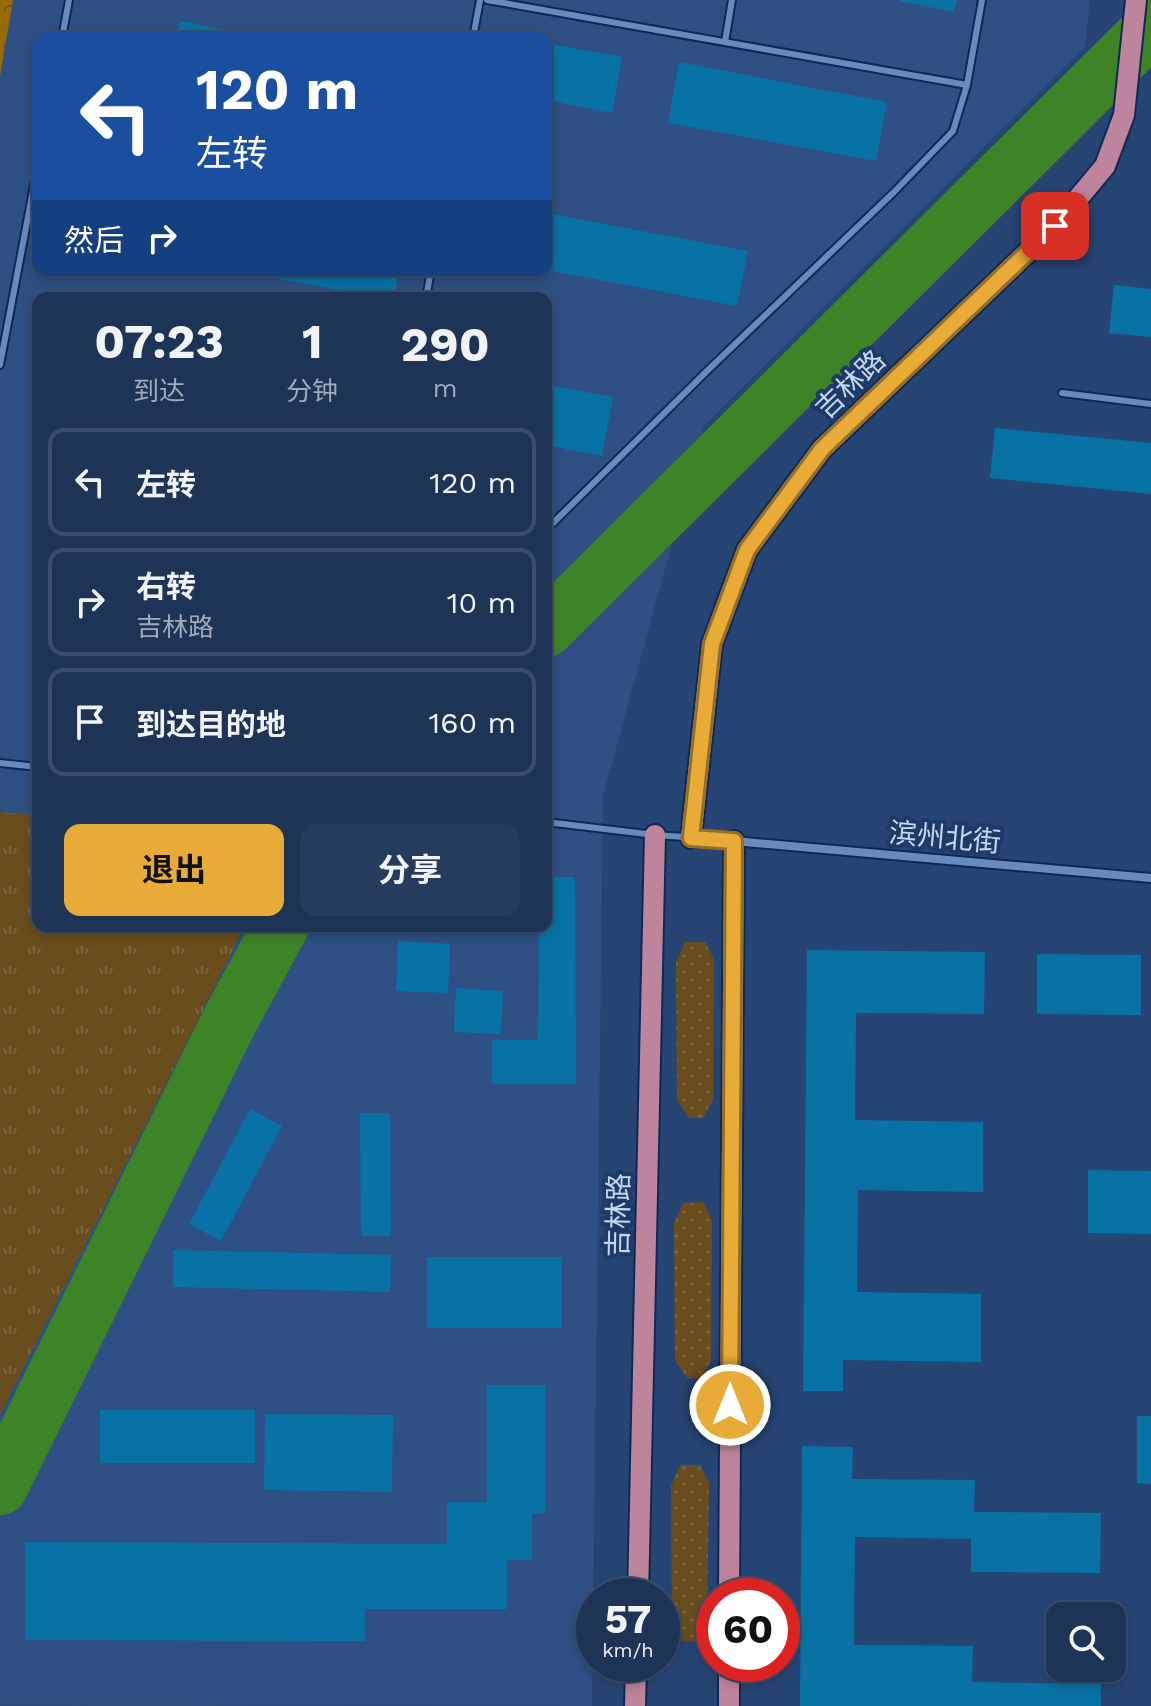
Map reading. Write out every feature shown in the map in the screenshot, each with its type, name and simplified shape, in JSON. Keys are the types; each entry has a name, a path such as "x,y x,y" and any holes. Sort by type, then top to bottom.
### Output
{"main road":[{"name":"吉林路","path":"691,838 712,644 747,550 822,449 1055,226 1105,166 1124,115 1136,0"},
{"name":"吉林路","path":"638,1578 655,835"},
{"path":"729,1578 734,841"},
{"path":"635,1706 636,1682"},
{"path":"729,1682 729,1706"}],"street":[{"name":"滨州北街","path":"734,841 1151,878"}],"lane":[{"path":"63,32 69,0"},
{"path":"474,32 480,0"},
{"path":"487,0 967,85"},
{"path":"725,42 732,0"},
{"path":"552,524 953,131 967,85 982,0"},
{"path":"0,365 32,196"},
{"path":"1062,393 1151,404"},
{"path":"0,763 32,766"},
{"path":"552,823 734,841"}],"shaded area":[{"path":"0,0 1090,0 1085,47 704,426 603,797 594,1578 576,1578 576,1682 592,1682 592,1706 0,1705"}],"green space":[{"path":"0,0 13,0 0,76"},
{"path":"0,812 32,815 32,932 242,932 0,1415"},
{"path":"685,942 705,942 714,959 713,1100 703,1118 689,1118 677,1100 676,962"},
{"path":"703,1202 712,1220 711,1360 701,1379 687,1378 675,1360 674,1223 683,1203"},
{"path":"680,1465 700,1465 709,1482 708,1578 696,1578 696,1642 683,1641 680,1636 680,1578 672,1578 671,1486"}],"building":[{"path":"899,0 957,0 954,12"},
{"path":"180,21 235,32 178,32"},
{"path":"552,44 622,57 612,113 552,101"},
{"path":"679,62 887,102 876,161 668,123"},
{"path":"552,214 748,251 737,306 552,271"},
{"path":"266,276 398,276 395,292 349,292"},
{"path":"1114,285 1151,289 1151,337 1109,333"},
{"path":"552,386 613,397 602,456 552,446"},
{"path":"995,428 1151,443 1151,494 990,478"},
{"path":"552,877 575,877 576,1084 492,1084 492,1040 538,1040 539,932 552,932"},
{"path":"398,941 450,944 448,993 396,991"},
{"path":"807,950 985,952 984,1014 856,1013 855,1120 983,1122 983,1192 858,1190 857,1292 981,1294 981,1362 843,1360 843,1391 803,1391"},
{"path":"1037,954 1141,955 1141,1015 1037,1014"},
{"path":"456,988 503,991 501,1034 454,1032"},
{"path":"250,1109 282,1126 221,1241 189,1224"},
{"path":"360,1113 390,1113 391,1236 361,1236"},
{"path":"1088,1170 1151,1171 1151,1234 1088,1233"},
{"path":"173,1250 391,1255 390,1292 173,1287"},
{"path":"427,1257 562,1257 562,1328 427,1328"},
{"path":"487,1385 545,1385 545,1513 532,1514 532,1560 507,1560 507,1609 365,1609 365,1641 25,1640 25,1542 447,1544 447,1502 487,1502"},
{"path":"100,1410 255,1410 255,1463 100,1463"},
{"path":"265,1414 393,1415 392,1492 264,1490"},
{"path":"1137,1416 1151,1416 1151,1484 1137,1483"},
{"path":"802,1446 853,1447 852,1479 975,1480 974,1512 1101,1513 1100,1573 971,1572 971,1539 855,1537 854,1645 973,1646 972,1682 1101,1684 1101,1706 800,1706"}],"waterway":[{"path":"552,623 1151,28"},
{"path":"0,1487 229,1022 278,932"}],"route":[{"path":"730,1405 734,841 691,838 712,644 747,550 822,449 1055,226"}]}
